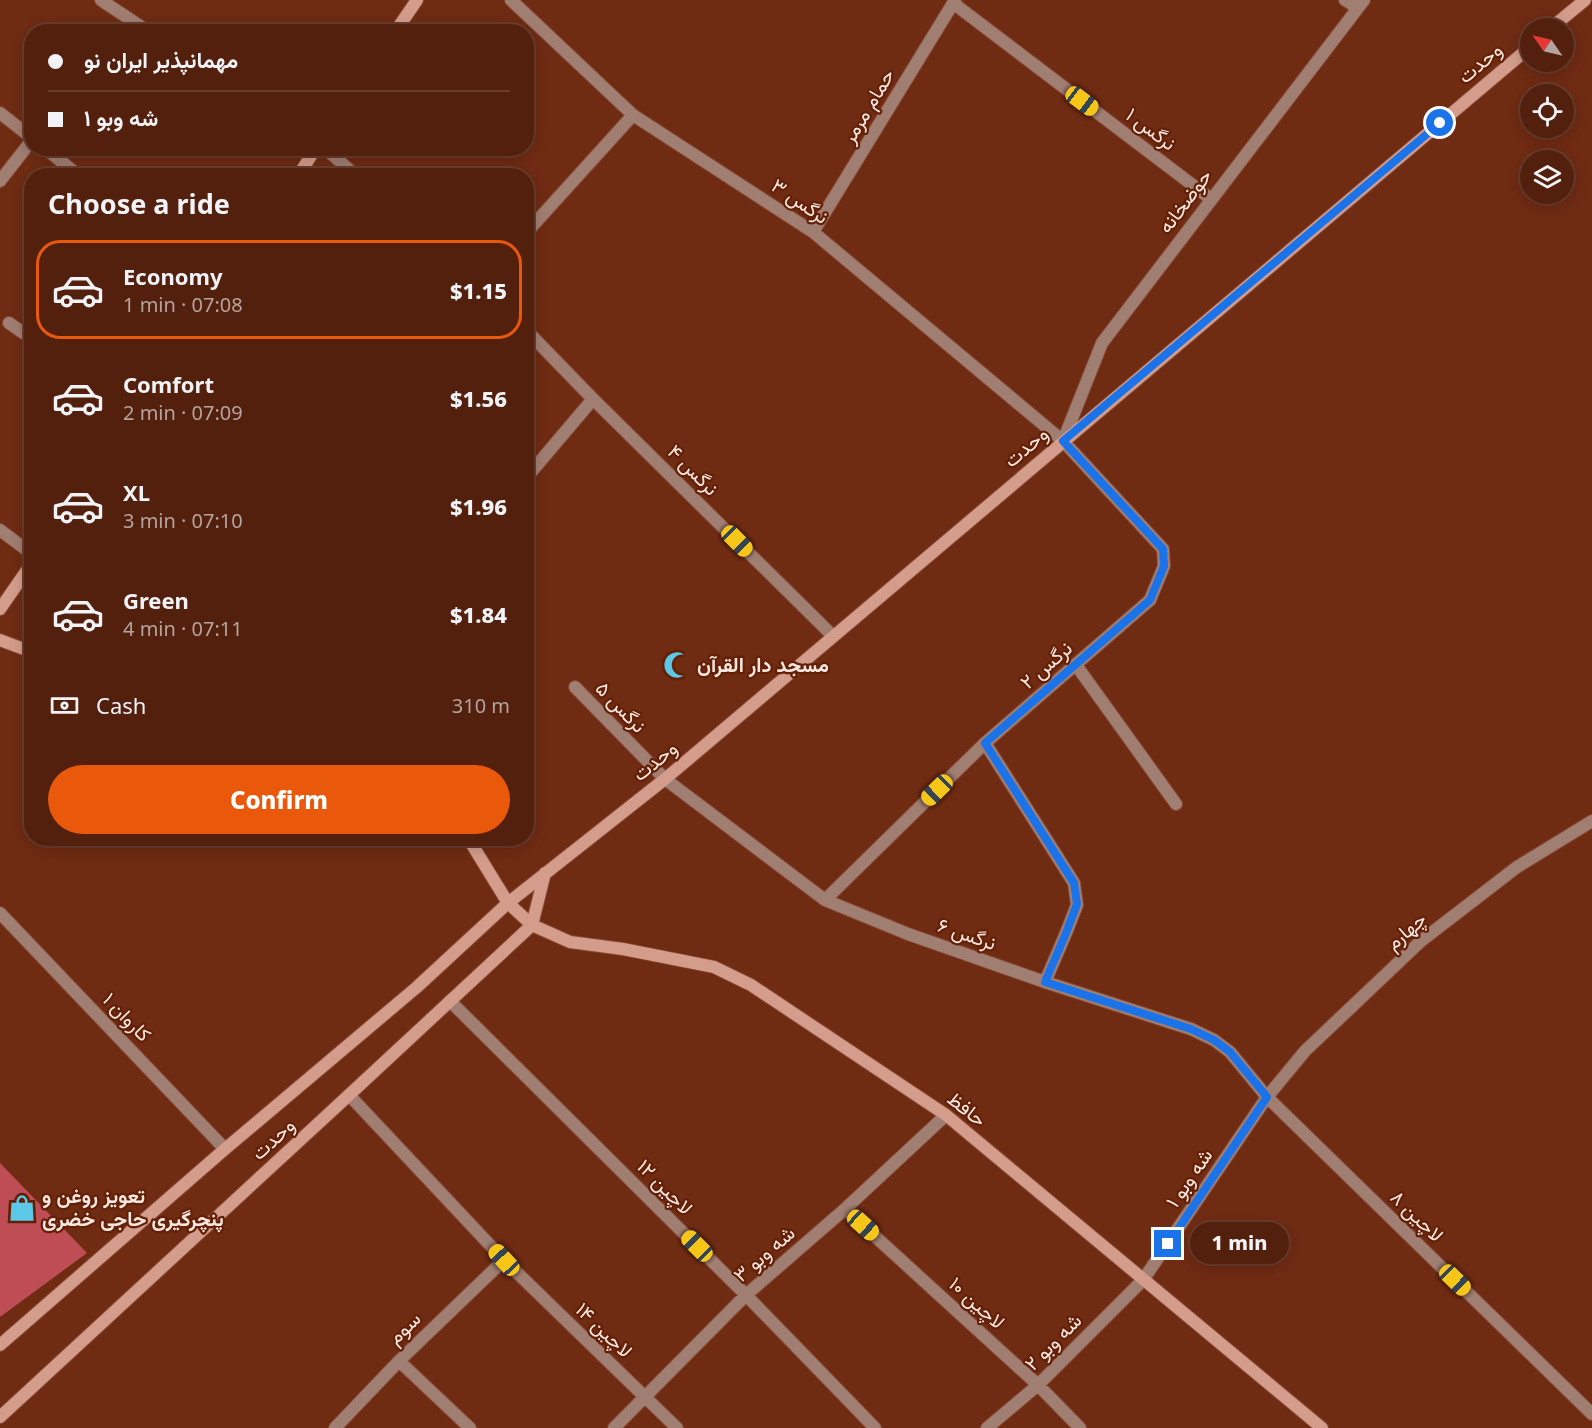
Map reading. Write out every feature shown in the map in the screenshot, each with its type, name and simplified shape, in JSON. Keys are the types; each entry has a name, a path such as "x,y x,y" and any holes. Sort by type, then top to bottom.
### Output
{"main road":[{"path":"400,24 417,0"},
{"path":"1563,18 1585,0"},
{"name":"وحدت","path":"0,1345 225,1149 417,987 508,903 665,779 1520,55"},
{"path":"0,609 24,574"},
{"path":"0,640 24,649"},
{"name":"حافظ","path":"473,846 508,903 532,925 570,942 623,949 714,967 751,985 946,1115 1322,1428"},
{"path":"532,925 545,873"},
{"name":"وحدت","path":"0,1417 532,925"}],"street":[{"path":"101,0 136,24"},
{"name":"نرگس ۳","path":"511,0 633,115 813,232 1063,441"},
{"path":"1346,0 1361,4"},
{"name":"نرگس ۱","path":"954,1 1211,199"},
{"name":"حمام مرمر","path":"813,232 954,1"},
{"name":"حوضخانه","path":"1063,441 1102,343 1361,4"},
{"path":"0,113 24,132"},
{"path":"534,224 633,115"},
{"path":"0,181 24,150"},
{"path":"55,156 69,168"},
{"path":"334,156 347,168"},
{"path":"9,323 24,333"},
{"name":"نرگس ۴","path":"534,338 833,636"},
{"path":"534,469 593,399"},
{"name":"نرگس ۲","path":"825,900 985,743 1150,600 1164,566 1163,549 1063,441"},
{"path":"0,530 24,548"},
{"path":"1076,665 1176,804"},
{"name":"نرگس ۵","path":"575,687 665,779"},
{"path":"985,743 1074,883 1077,904 1045,982"},
{"name":"نرگس ۶","path":"665,779 825,900 908,934 1045,982 1191,1029 1214,1040 1230,1052 1267,1097"},
{"name":"چهارم","path":"1267,1097 1305,1051 1421,941 1516,867 1592,821"},
{"name":"کاروان ۱","path":"0,913 225,1149"},
{"name":"لاچین ۱۲","path":"450,1001 746,1295 875,1428"},
{"name":"لاچین ۱۴","path":"350,1095 504,1260 677,1428"},
{"name":"شه وبو ۱","path":"1143,1280 1267,1097"},
{"name":"لاچین ۸","path":"1267,1097 1592,1414"},
{"name":"شه وبو ۳","path":"614,1428 746,1295 845,1209 946,1115"},
{"name":"لاچین ۱۰","path":"845,1209 1038,1385 1080,1428"},
{"name":"سوم","path":"335,1428 399,1360 504,1260"},
{"name":"شه وبو ۲","path":"987,1428 1038,1385 1143,1280"},
{"path":"399,1360 470,1428"}],"building":[{"name":"تعویز روغن و پنچرگیری حاجی خضری","path":"0,1163 87,1253 0,1317"}],"place":[{"name":"مسجد دار القرآن","path":"677,665"},
{"name":"تعویز روغن و پنچرگیری حاجی خضری","path":"22,1208"}],"route":[{"path":"1168,1244 1267,1097 1230,1052 1214,1040 1191,1029 1045,982 1077,904 1074,883 985,743 1150,600 1164,566 1163,549 1063,441 1440,123"}]}
